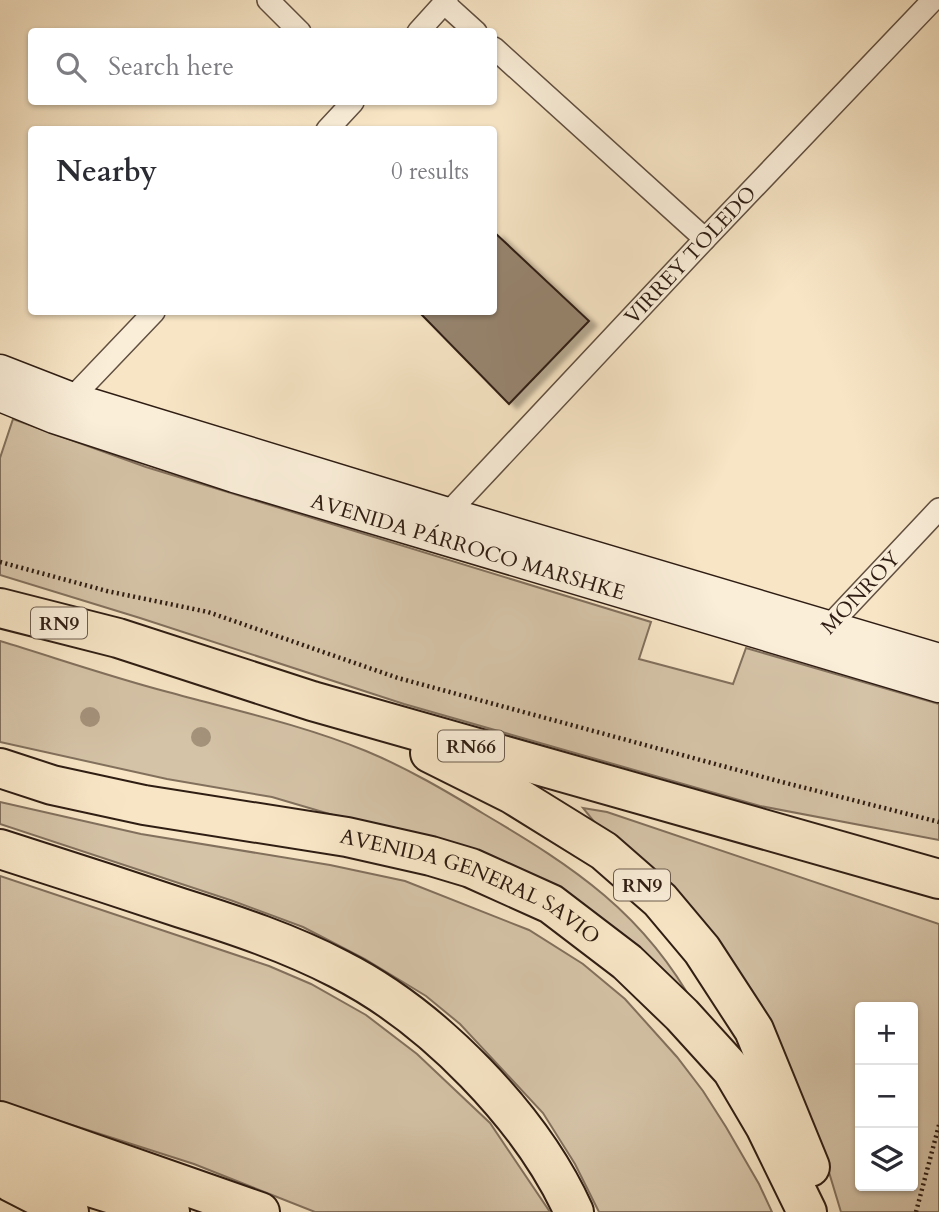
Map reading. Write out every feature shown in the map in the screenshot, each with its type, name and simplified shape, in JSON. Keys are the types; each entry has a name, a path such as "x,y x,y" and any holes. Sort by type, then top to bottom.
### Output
{"highway":[{"path":"0,588 118,638"},
{"name":"RN9","path":"0,608 118,638 312,701 435,755 512,794 604,851 660,900 702,950 754,1030 795,1127 826,1212"},
{"name":"RN66","path":"312,701 939,879"},
{"name":"AVENIDA GENERAL SAVIO","path":"0,768 52,785 144,805 334,835 421,854 471,868 551,904 627,962 682,1014 732,1070 765,1126 807,1212"},
{"path":"629,792 939,907"},
{"path":"0,849 267,937 353,977 414,1017 447,1045 498,1098 528,1134 574,1212"},
{"path":"0,1121 260,1212"},
{"path":"0,1159 170,1212"},
{"path":"0,1177 69,1212"}],"main road":[{"name":"AVENIDA PÁRROCO MARSHKE","path":"0,370 72,398 448,513 821,639 939,687"},
{"name":"AVENIDA PÁRROCO MARSHKE","path":"0,396 54,418 234,477 821,639 939,659"}],"street":[{"path":"268,0 296,28"},
{"name":"VIRREY TOLEDO","path":"448,513 933,0"},
{"path":"422,28 446,2 472,28"},
{"path":"497,51 705,239"},
{"path":"331,126 350,105"},
{"path":"72,398 151,315"},
{"name":"MONROY","path":"821,639 939,509"}],"path":[{"path":"0,562 107,591 208,611 398,678 778,782 939,822"},
{"path":"916,1212 939,1125"}],"shaded area":[{"path":"13,419 146,467 651,622 639,659 733,684 746,648 939,704 939,840 760,806 404,704 0,575 0,458"},
{"path":"0,641 126,680 318,733 411,772 548,853 604,895 654,945 696,1008 401,831 272,797 167,779 0,742"},
{"path":"0,802 141,834 330,865 405,881 529,930 583,964 625,999 677,1057 726,1127 772,1212 599,1212 575,1164 543,1113 460,1024 426,996 365,959 303,927 0,824"},
{"path":"583,808 607,812 939,924 939,1212 841,1212 828,1169 605,835"},
{"path":"0,876 269,966 311,984 366,1015 417,1054 490,1123 550,1212 315,1212 194,1164 0,1102"}],"building":[{"path":"497,235 589,321 509,404 422,315 497,315"}]}
